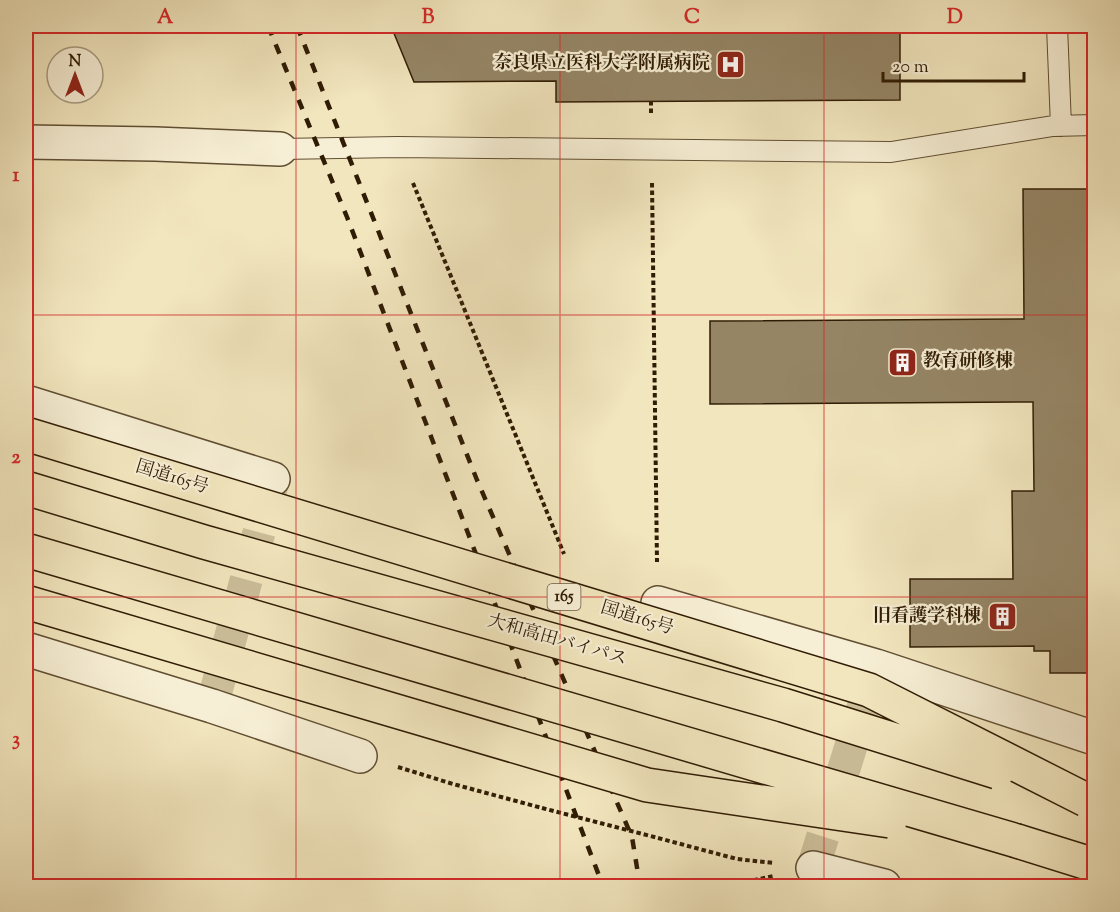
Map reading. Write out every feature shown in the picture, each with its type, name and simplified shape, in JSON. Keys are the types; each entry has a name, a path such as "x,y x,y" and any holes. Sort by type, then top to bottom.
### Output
{"highway":[{"name":"国道165号","path":"26,434 869,690 1090,802"},
{"name":"大和高田バイパス","path":"26,488 216,546 783,705 1090,802"},
{"path":"26,550 1017,840 1088,864"},
{"path":"26,603 647,785 1017,840"}],"street":[{"path":"26,142 280,149"},
{"path":"26,402 273,479"},
{"path":"658,603 876,666 1095,738"},
{"path":"26,649 212,706 360,756"},
{"path":"813,868 884,886"}],"lane":[{"path":"1057,26 1061,126"},
{"path":"280,149 398,147 891,152 1053,126 1095,125"}],"path":[{"path":"651,101 657,565"},
{"path":"398,147 565,556"},
{"path":"360,756 453,784 737,859"},
{"path":"724,886 813,868"}],"building":[{"path":"391,26 900,26 900,100 556,102 556,81 414,82"},
{"name":"教育研修棟","path":"1023,189 1095,189 1095,673 1050,673 1050,651 1034,651 1034,646 910,647 910,579 1013,579 1012,491 1034,491 1033,402 710,404 710,321 1024,319"}],"tunnel":[{"path":"212,706 273,481"},
{"path":"813,868 876,666"}],"railway":[{"path":"268,26 347,217 603,886"},
{"path":"297,26 477,480 632,837 640,886"}],"place":[{"name":"奈良県立医科大学附属病院","path":"731,64"},
{"name":"教育研修棟","path":"902,362"},
{"name":"旧看護学科棟","path":"1002,617"}]}
